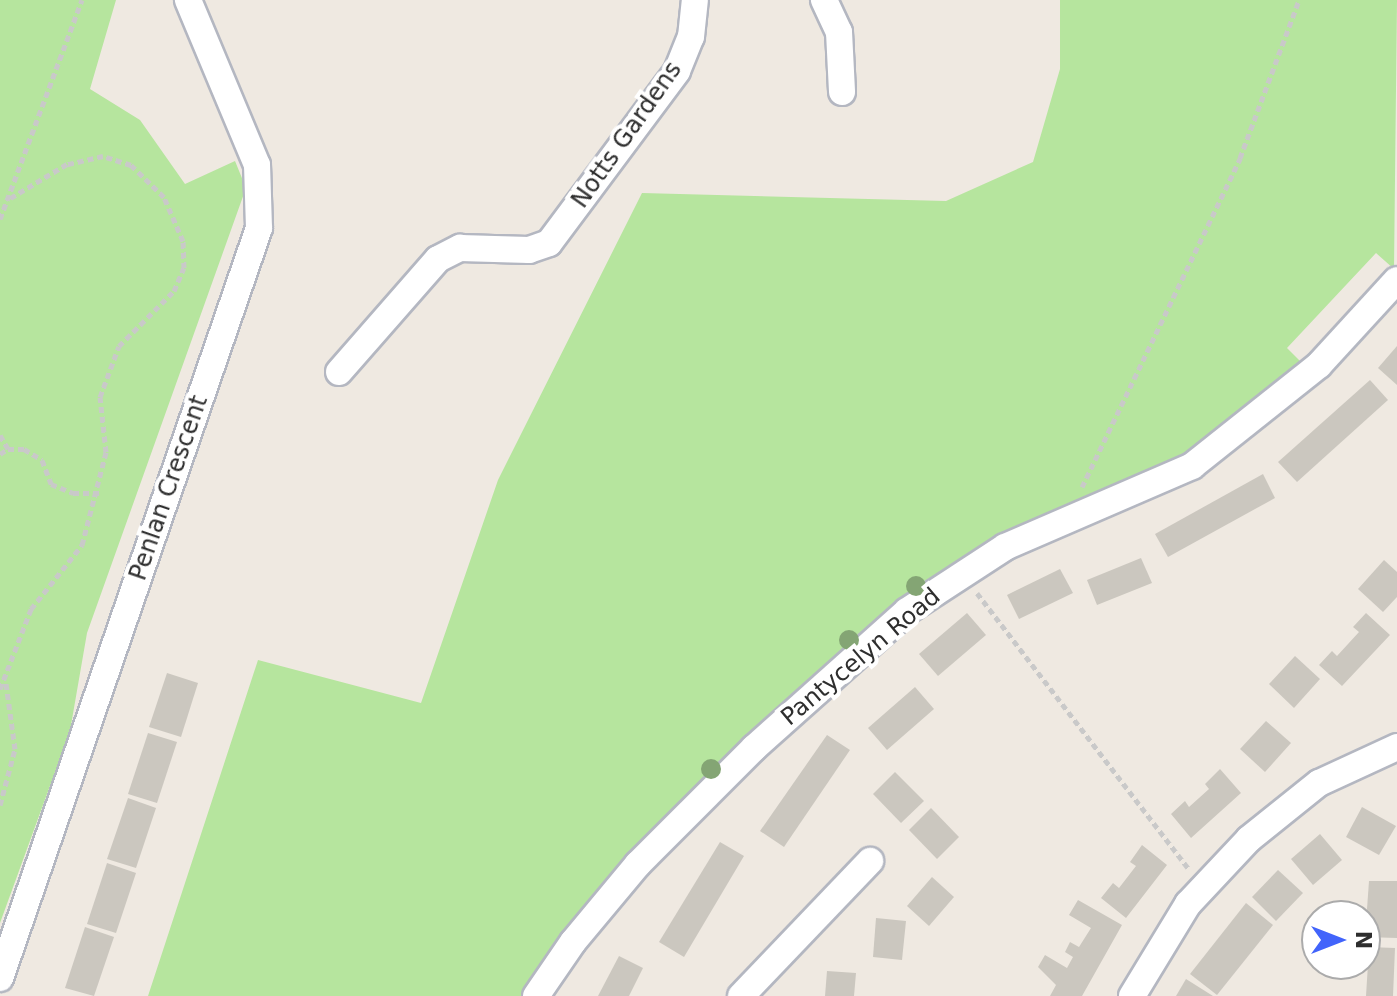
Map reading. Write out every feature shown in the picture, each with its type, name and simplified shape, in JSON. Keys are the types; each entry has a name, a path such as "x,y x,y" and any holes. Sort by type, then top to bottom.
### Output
{"street":[{"name":"Penlan Crescent","path":"0,978 259,228 257,165 188,0"},
{"name":"Notts Gardens","path":"339,372 438,259 460,248 529,250 549,243 677,71 691,37 695,0"},
{"path":"824,0 839,32 842,92"},
{"name":"Pantycelyn Road","path":"536,996 573,942 638,864 801,706 907,611 1005,547 1192,466 1319,365 1397,280"},
{"path":"1132,996 1188,904 1249,839 1319,783 1397,747"},
{"path":"741,996 870,861"}],"path":[{"path":"0,219 82,0"},
{"path":"1070,518 1126,390 1240,158 1299,0"},
{"path":"0,805 15,749 6,682 12,649 31,609 82,545 99,493 106,452 100,397 119,346 174,291 184,268 183,241 164,197 131,165 103,156 67,164 7,200"},
{"path":"0,435 8,449"},
{"path":"0,454 8,449 24,449 42,460 51,484 73,493 99,493"},
{"path":"973,587 1183,860"},
{"path":"0,689 6,682"}],"green space":[{"path":"0,0 116,0 90,89 140,120 185,184 235,161 246,188 87,633 70,731 0,923"},
{"path":"1060,0 1397,0 1394,269 1376,253 1287,348 1304,365 1200,451 926,584 527,996 148,996 258,660 421,703 498,480 642,193 946,201 1033,162 1060,69"}],"building":[{"path":"1397,346 1397,385 1378,368"},
{"path":"1370,380 1388,400 1297,482 1278,462"},
{"path":"1263,474 1275,498 1168,557 1155,534"},
{"path":"1141,558 1152,583 1097,605 1087,580"},
{"path":"1384,560 1397,572 1397,597 1383,612 1358,589"},
{"path":"1060,569 1073,593 1019,619 1007,595"},
{"path":"967,613 986,635 938,676 919,654"},
{"path":"1366,613 1390,635 1342,686 1319,665 1332,651 1337,656 1359,632 1353,627"},
{"path":"1295,656 1320,679 1294,708 1269,684"},
{"path":"167,673 198,683 181,737 149,727"},
{"path":"915,687 934,709 887,750 868,728"},
{"path":"1266,721 1291,743 1265,772 1240,749"},
{"path":"148,733 177,742 157,803 128,794"},
{"path":"827,735 850,750 784,847 760,831"},
{"path":"1220,769 1241,793 1191,838 1171,814 1185,801 1189,807 1209,789 1205,784"},
{"path":"895,772 924,801 901,823 873,794"},
{"path":"128,798 156,808 136,868 107,859"},
{"path":"1362,807 1396,826 1379,855 1346,837"},
{"path":"931,808 959,837 937,859 909,830"},
{"path":"1320,834 1342,860 1313,885 1291,859"},
{"path":"720,842 744,856 684,957 659,942"},
{"path":"1142,845 1167,865 1126,918 1101,898 1113,883 1119,888 1136,866 1130,862"},
{"path":"107,863 136,873 116,933 87,924"},
{"path":"1278,870 1303,893 1276,921 1252,897"},
{"path":"932,877 954,897 929,926 907,906"},
{"path":"1369,881 1397,881 1397,938 1381,938 1381,900 1368,900"},
{"path":"1078,900 1122,925 1082,996 1050,996 1056,985 1038,967 1045,955 1067,968 1073,957 1065,952 1070,942 1079,947 1091,928 1069,915"},
{"path":"1246,903 1273,925 1217,995 1190,974"},
{"path":"876,918 906,921 902,960 873,957"},
{"path":"85,927 114,937 94,996 65,988"},
{"path":"1381,947 1395,948 1393,996 1366,996 1367,980 1381,980"},
{"path":"619,956 643,968 629,996 598,996"},
{"path":"827,971 856,973 854,996 825,996"},
{"path":"1186,979 1213,996 1176,996"}]}
